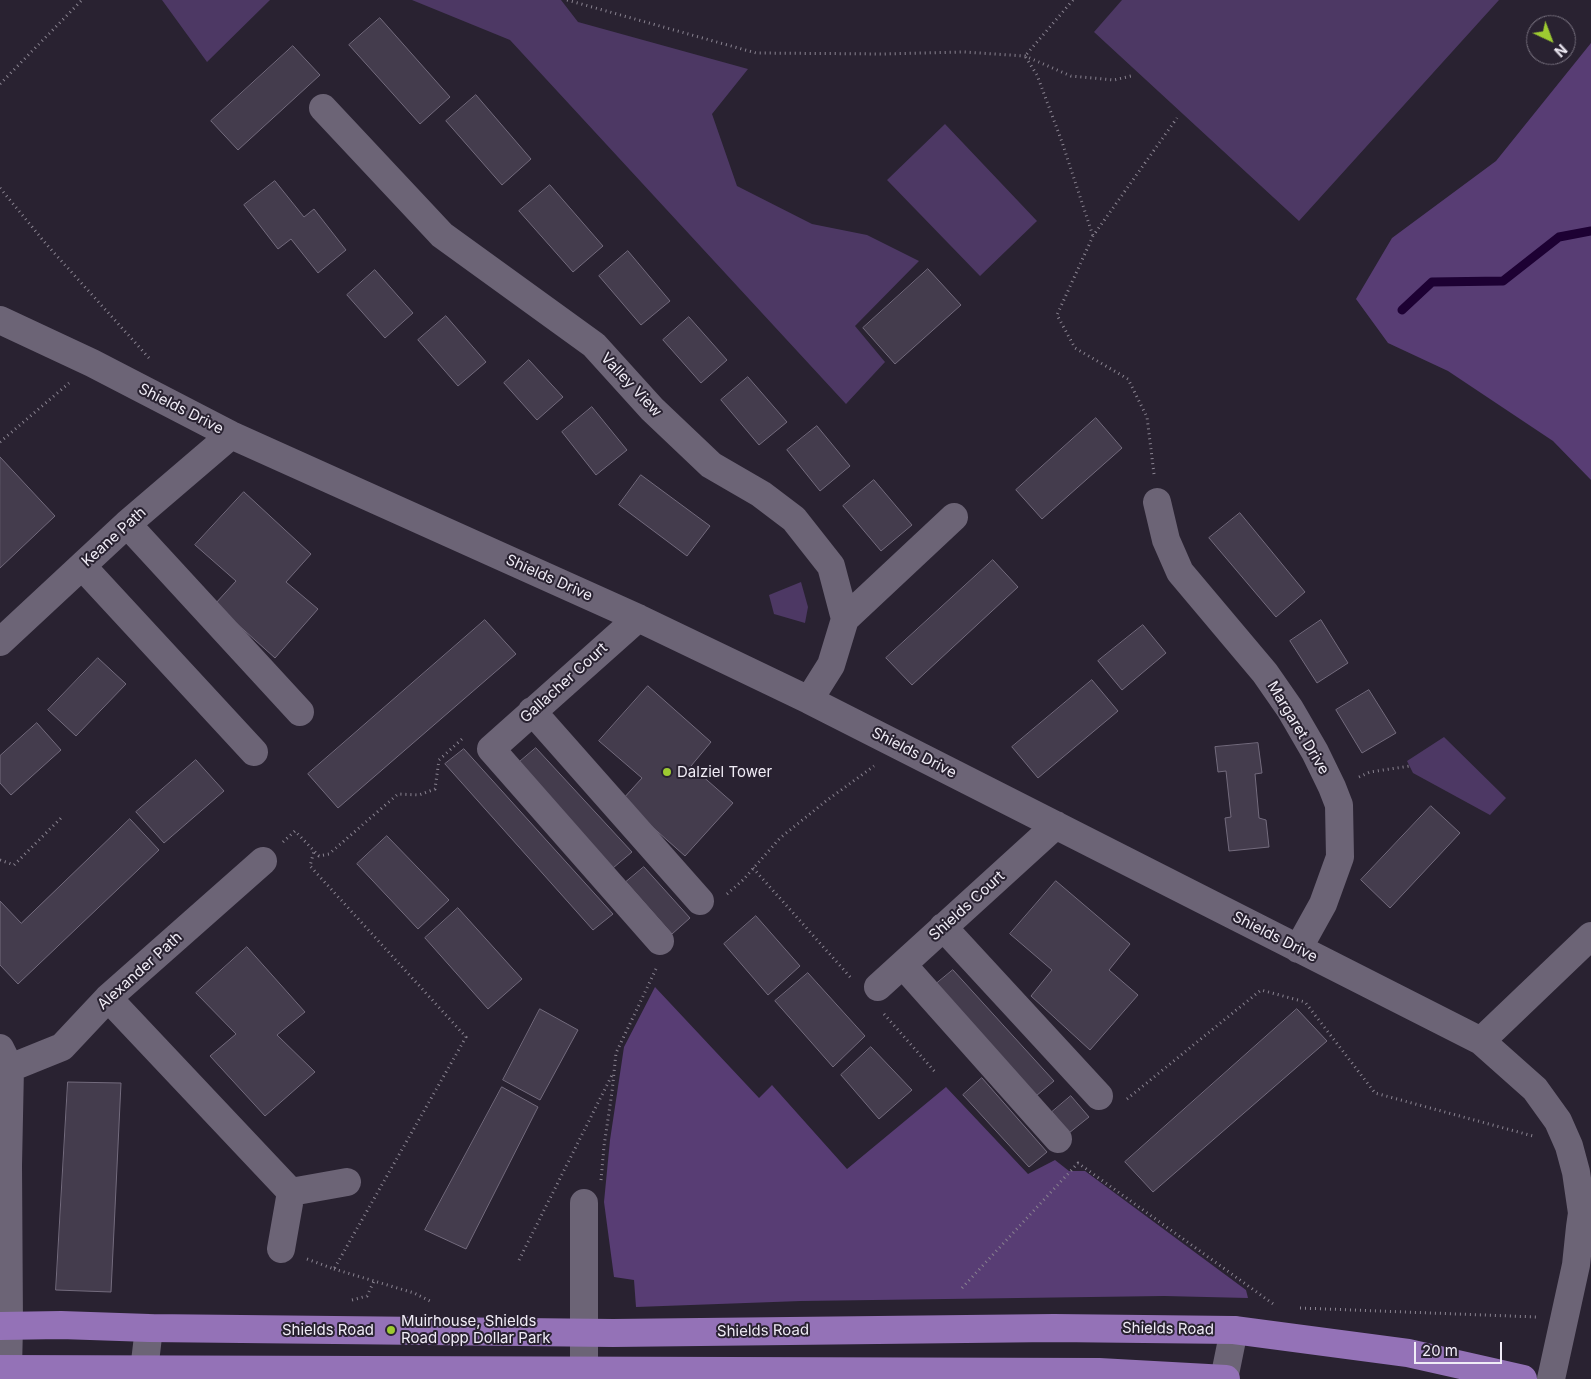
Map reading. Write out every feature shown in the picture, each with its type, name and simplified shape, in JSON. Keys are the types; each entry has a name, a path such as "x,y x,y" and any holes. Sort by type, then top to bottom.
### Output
{"main road":[{"name":"Shields Road","path":"5,1326 61,1325 149,1328 584,1333 1054,1328 1234,1330 1408,1353 1522,1379"},
{"path":"4,1369 144,1374 1098,1372 1225,1379"}],"street":[{"name":"Valley View","path":"324,108 442,235 594,345 652,409 711,465 762,494 794,520 831,566 845,619"},
{"name":"Shields Drive","path":"0,320 92,364 231,435 638,618 809,700 1481,1041 1535,1088 1558,1121 1569,1146 1576,1172 1582,1213 1576,1265 1551,1379"},
{"name":"Keane Path","path":"0,642 127,524 231,435"},
{"name":"Margaret Drive","path":"1157,502 1166,540 1180,572 1265,673 1315,752 1339,805 1340,857 1323,904 1298,949"},
{"path":"809,700 831,665 845,619 954,517"},
{"path":"127,524 300,712"},
{"path":"82,566 254,752"},
{"name":"Gallacher Court","path":"491,749 638,618"},
{"path":"532,711 712,899"},
{"path":"491,749 660,951"},
{"name":"Shields Court","path":"873,995 943,927 1056,825"},
{"name":"Alexander Path","path":"5,1058 62,1047 108,998 263,861"},
{"path":"943,927 1111,1099"},
{"path":"1481,1041 1591,936"},
{"path":"903,965 1058,1139"},
{"path":"108,998 291,1192"},
{"path":"4,1369 8,1165 5,1058"},
{"path":"291,1192 347,1182"},
{"path":"281,1250 291,1192"},
{"path":"584,1372 584,1333 593,1196"},
{"path":"144,1374 149,1328"},
{"path":"1225,1379 1234,1330"}],"path":[{"path":"0,84 82,0"},
{"path":"567,0 756,54 964,52 1026,56 1071,76 1114,80 1131,76"},
{"path":"1026,56 1073,0"},
{"path":"1026,56 1037,75 1093,236"},
{"path":"1157,502 1147,417 1128,379 1075,348 1056,316 1093,236 1178,118"},
{"path":"0,188 47,245 154,363"},
{"path":"0,442 92,364"},
{"path":"263,861 295,831 319,856 329,854 398,794 419,795 434,789 439,760 462,739 481,738 491,749"},
{"path":"712,899 753,868 780,838 826,801 871,769 896,744"},
{"path":"1332,787 1370,772 1410,766"},
{"path":"0,860 14,865 62,816"},
{"path":"314,852 310,866 466,1037 334,1269"},
{"path":"753,868 873,995 935,1072"},
{"path":"593,1196 604,1146 616,1053 660,951"},
{"path":"1111,1099 1261,990 1305,1002 1375,1093 1569,1146"},
{"path":"519,1260 614,1071"},
{"path":"962,1288 1078,1163 1277,1307 1268,1307"},
{"path":"281,1250 334,1269 414,1293 431,1302"},
{"path":"1296,1308 1564,1318"}],"shaded area":[{"path":"162,0 270,0 207,62"},
{"path":"412,0 561,0 578,22 748,69 712,114 737,186 812,224 867,235 919,261 855,326 885,362 846,404 510,40"},
{"path":"1122,0 1499,0 1299,221 1094,32"},
{"path":"1591,43 1591,480 1553,441 1448,371 1388,343 1356,299 1392,238 1496,161 1573,65 1576,65 1576,62"},
{"path":"945,124 1037,221 980,276 887,180"},
{"path":"801,582 808,607 805,623 774,614 769,595"},
{"path":"1444,737 1506,798 1490,815 1413,773 1407,761"},
{"path":"655,987 759,1098 772,1085 847,1169 946,1087 1028,1174 1055,1160 1069,1171 1085,1171 1246,1290 1248,1298 1164,1296 801,1301 636,1307 634,1280 614,1277 604,1202 610,1140 624,1047"}],"building":[{"path":"380,18 450,97 420,124 349,45"},
{"path":"293,46 320,75 238,150 211,121"},
{"path":"476,95 531,159 502,185 446,121"},
{"path":"275,181 304,217 314,209 346,250 318,273 291,239 278,249 244,205"},
{"path":"550,185 603,246 573,272 519,211"},
{"path":"628,251 670,301 641,325 599,276"},
{"path":"928,269 961,305 895,364 863,328"},
{"path":"375,270 413,313 385,338 347,295"},
{"path":"446,316 486,362 458,386 418,340"},
{"path":"689,317 727,360 701,383 663,340"},
{"path":"529,360 563,397 537,420 504,383"},
{"path":"748,377 787,422 759,445 721,400"},
{"path":"592,407 627,450 596,475 562,432"},
{"path":"1096,418 1122,448 1042,519 1016,490"},
{"path":"817,426 850,466 820,491 787,450"},
{"path":"0,457 55,516 0,568"},
{"path":"641,475 710,526 687,556 619,505"},
{"path":"874,480 912,525 881,551 843,506"},
{"path":"244,492 311,554 286,582 318,609 275,658 215,604 236,581 195,545"},
{"path":"1240,513 1305,592 1276,617 1209,538"},
{"path":"993,560 1018,587 912,685 886,658"},
{"path":"485,620 516,654 338,808 308,774"},
{"path":"1321,620 1348,663 1317,683 1290,641"},
{"path":"1143,625 1166,653 1122,690 1098,661"},
{"path":"98,658 126,684 76,736 48,710"},
{"path":"1092,680 1118,711 1038,778 1012,747"},
{"name":"Dalziel Tower","path":"648,686 711,742 691,766 733,803 685,856 622,800 642,778 599,741"},
{"path":"1369,690 1396,733 1362,753 1336,710"},
{"path":"37,723 61,750 11,795 0,783 0,756"},
{"path":"1258,743 1262,773 1255,774 1259,818 1266,820 1269,847 1229,851 1225,818 1231,817 1226,771 1218,772 1215,747"},
{"path":"536,748 632,852 613,868 516,765"},
{"path":"464,749 613,914 593,930 445,764"},
{"path":"196,760 224,791 164,843 136,812"},
{"path":"1431,806 1460,833 1390,908 1361,880"},
{"path":"130,819 159,850 18,984 0,965 0,901 21,923"},
{"path":"387,836 449,900 418,929 357,864"},
{"path":"644,867 690,918 672,934 626,882"},
{"path":"1056,881 1130,944 1109,970 1138,995 1090,1050 1031,996 1052,970 1010,934"},
{"path":"458,908 522,979 488,1009 425,938"},
{"path":"756,916 800,966 768,995 724,944"},
{"path":"247,947 305,1012 277,1035 315,1072 265,1116 210,1056 236,1034 196,993"},
{"path":"953,970 1054,1081 1036,1096 936,984"},
{"path":"808,973 865,1036 833,1067 775,1001"},
{"path":"540,1009 578,1030 540,1100 503,1080"},
{"path":"1297,1009 1327,1041 1153,1192 1125,1162"},
{"path":"871,1047 912,1090 879,1119 841,1075"},
{"path":"982,1078 1047,1152 1029,1167 963,1095"},
{"path":"68,1082 121,1083 111,1292 56,1290"},
{"path":"502,1087 538,1107 466,1249 425,1230"},
{"path":"1071,1096 1089,1117 1069,1133 1052,1112"}],"waterway":[{"path":"1402,310 1432,282 1503,281 1559,237 1591,231"}],"place":[{"name":"Dalziel Tower","path":"667,772"},
{"name":"Muirhouse, Shields Road opp Dollar Park","path":"391,1330"}]}
